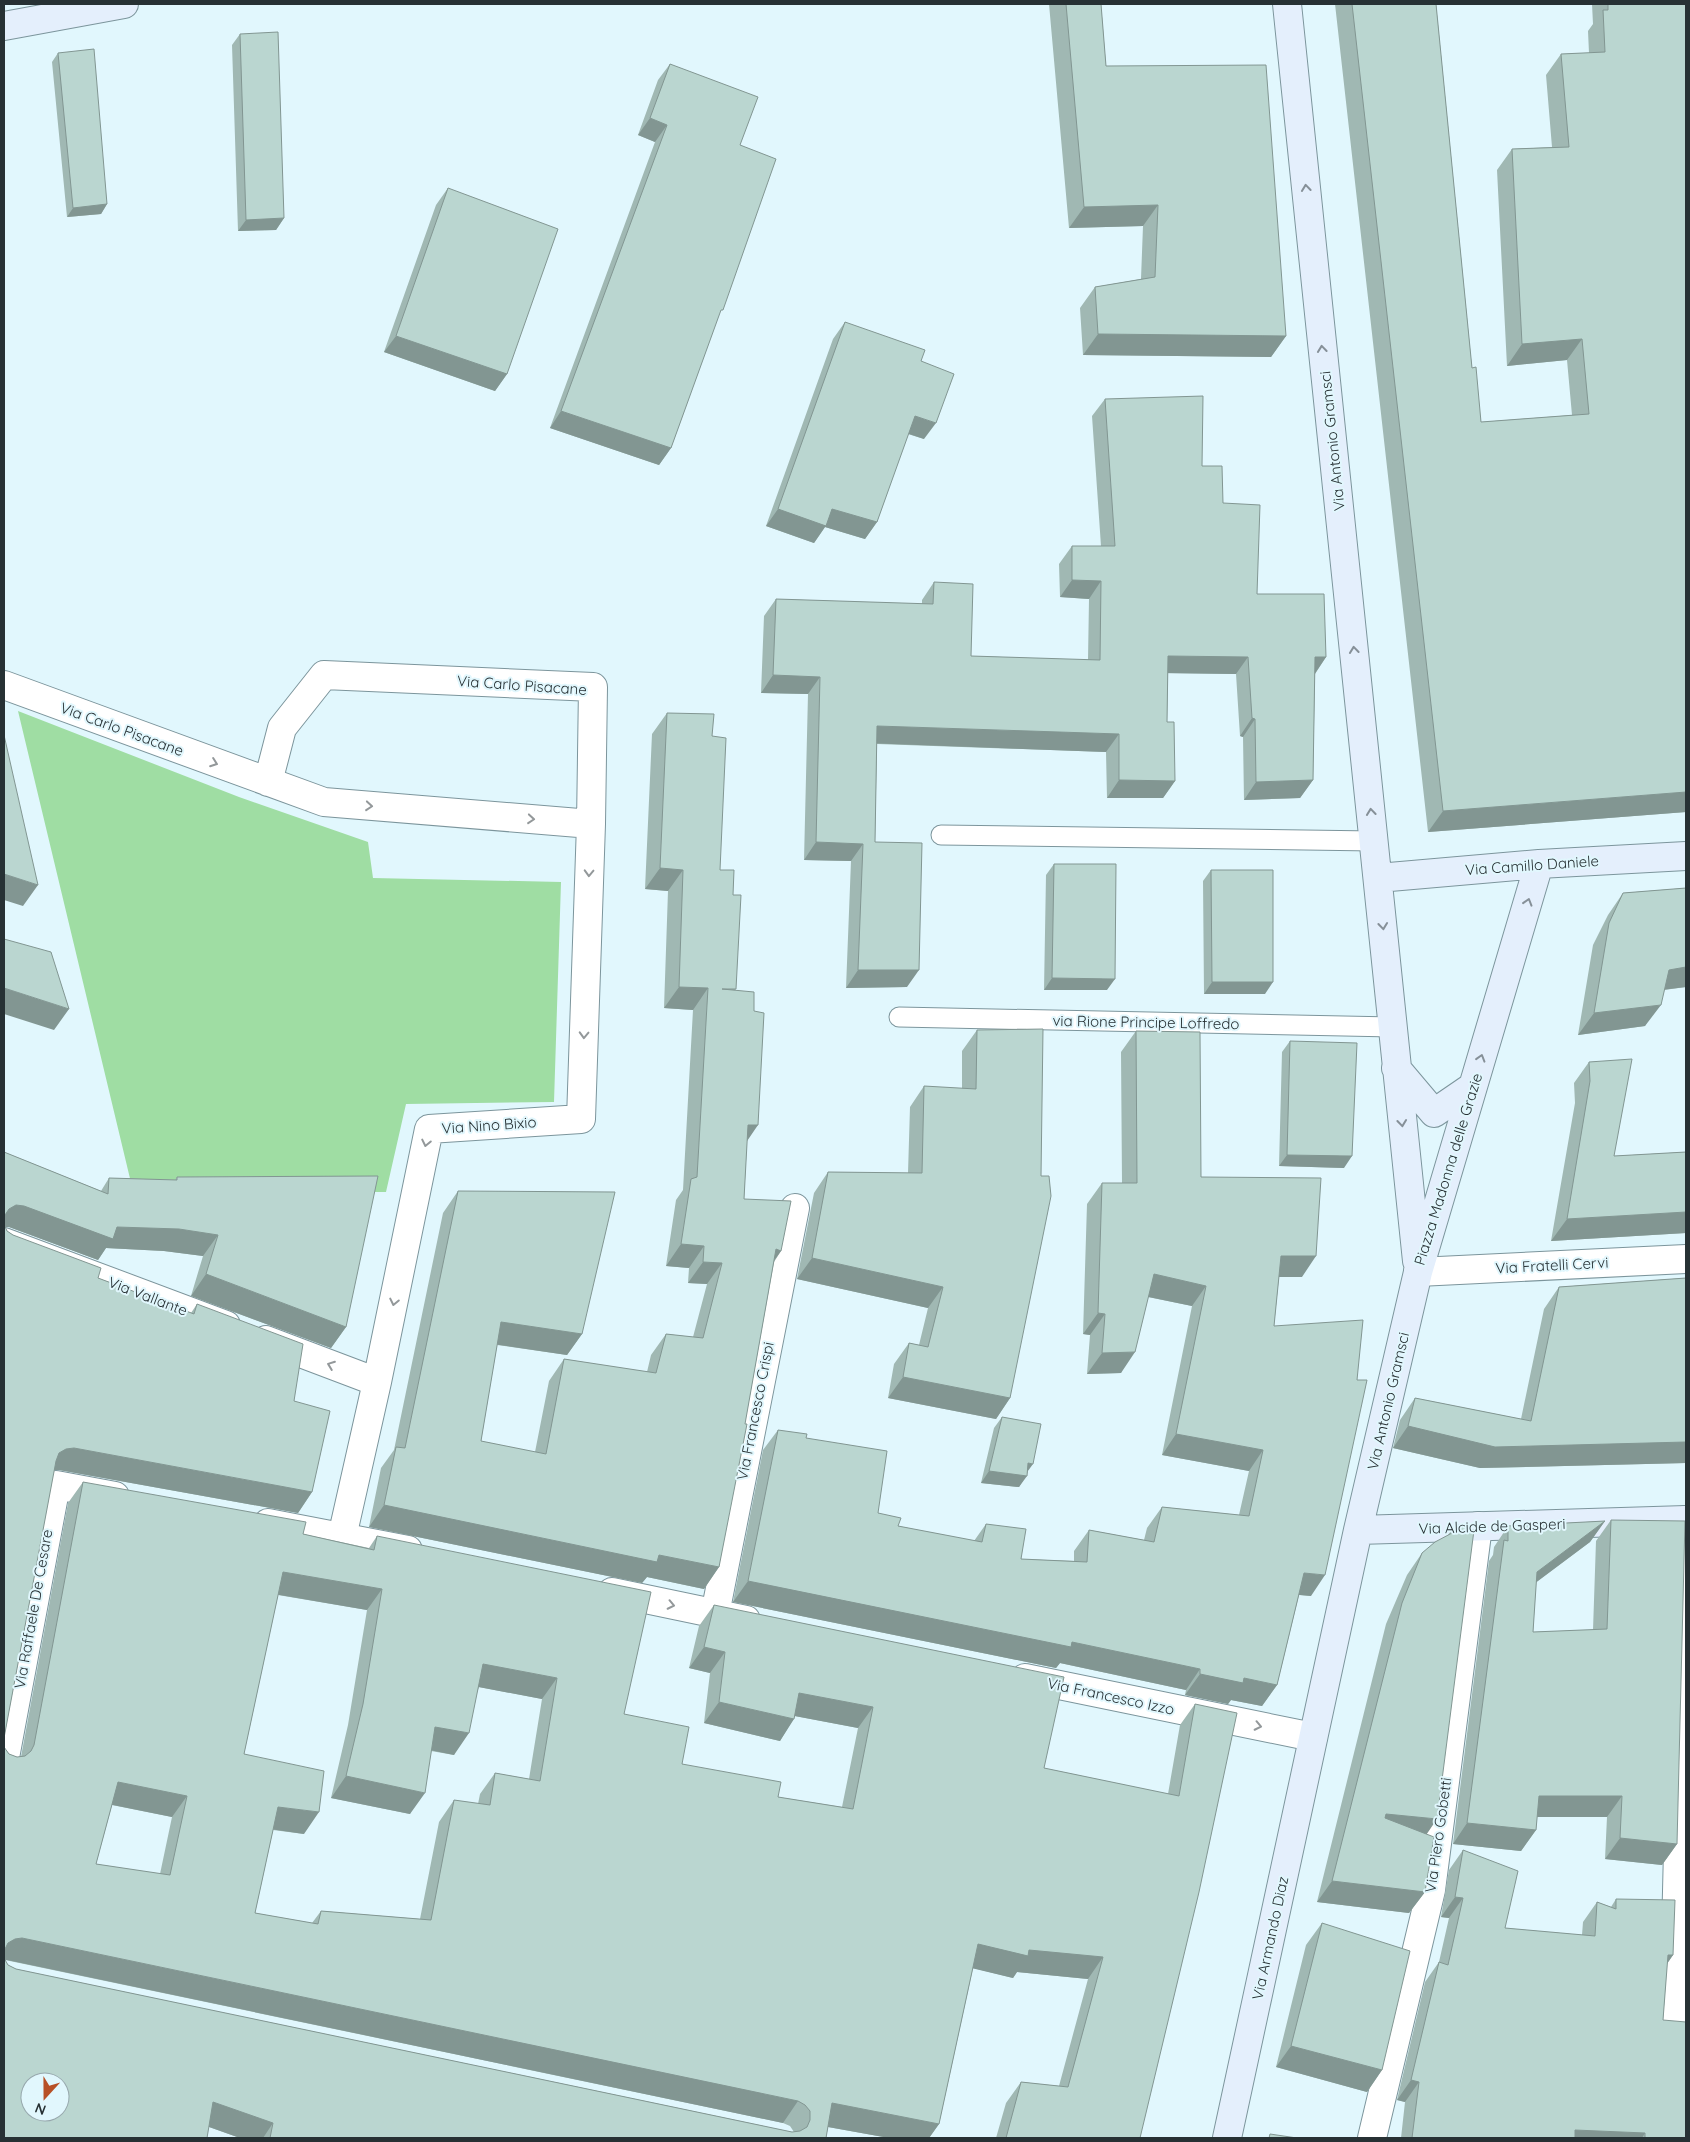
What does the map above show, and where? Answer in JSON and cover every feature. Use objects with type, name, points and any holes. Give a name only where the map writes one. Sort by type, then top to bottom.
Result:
[{"type":"street","points":[[4,26],[124,4]]},
{"type":"street","name":"Via Antonio Gramsci","points":[[1286,4],[1378,878]]},
{"type":"street","name":"Via Carlo Pisacane","points":[[4,685],[268,782],[324,802],[591,824],[593,687],[324,675],[282,728],[268,782]]},
{"type":"street","name":"Via Nino Bixio","points":[[342,1537],[377,1382],[429,1129],[581,1119],[591,824]]},
{"type":"street","name":"Via Camillo Daniele","points":[[1378,878],[1539,864],[1686,856]]},
{"type":"street","name":"Piazza Madonna delle Grazie","points":[[1418,1272],[1539,864]]},
{"type":"street","name":"Piazza Madonna delle Grazie","points":[[1378,878],[1418,1272]]},
{"type":"street","name":"Piazza Madonna delle Grazie","points":[[1396,1068],[1434,1113],[1472,1087]]},
{"type":"street","name":"Via Francesco Crispi","points":[[715,1614],[795,1208]]},
{"type":"street","name":"Via Vallante","points":[[4,1242],[377,1382]]},
{"type":"street","name":"Via Fratelli Cervi","points":[[1418,1272],[1686,1259]]},
{"type":"street","name":"Via Antonio Gramsci","points":[[1313,1737],[1358,1530],[1418,1272]]},
{"type":"street","name":"Via Raffaele De Cesare","points":[[5,1750],[56,1485],[142,1500]]},
{"type":"street","points":[[247,1520],[428,1555]]},
{"type":"street","points":[[1674,2014],[1686,1520]]},
{"type":"street","name":"Via Alcide de Gasperi","points":[[1358,1530],[1686,1520]]},
{"type":"street","name":"Via Piero Gobetti","points":[[1372,2138],[1431,1890],[1478,1526]]},
{"type":"street","points":[[591,1588],[773,1626]]},
{"type":"street","name":"Via Francesco Izzo","points":[[1004,1674],[1313,1737]]},
{"type":"street","name":"Via Armando Diaz","points":[[1227,2138],[1313,1737]]},
{"type":"lane","points":[[941,835],[1374,842]]},
{"type":"lane","name":"via Rione Principe Loffredo","points":[[899,1017],[1393,1027]]},
{"type":"green space","points":[[18,711],[239,797],[368,842],[373,878],[561,882],[554,1102],[406,1104],[386,1192],[133,1191]]},
{"type":"building","points":[[1066,4],[1101,4],[1106,66],[1266,65],[1286,336],[1098,334],[1095,287],[1155,277],[1158,205],[1084,207]]},
{"type":"building","points":[[1352,4],[1436,4],[1472,368],[1476,367],[1481,422],[1589,414],[1582,339],[1522,344],[1512,149],[1569,147],[1561,54],[1605,52],[1603,10],[1608,10],[1608,4],[1686,4],[1686,792],[1443,811]]},
{"type":"building","points":[[278,32],[284,218],[246,220],[240,34]]},
{"type":"building","points":[[94,49],[107,204],[73,208],[58,53]]},
{"type":"building","points":[[670,64],[758,97],[740,145],[776,159],[723,310],[721,310],[671,448],[561,411],[667,125],[650,118]]},
{"type":"building","points":[[448,188],[558,229],[507,374],[396,336]]},
{"type":"building","points":[[845,322],[925,350],[921,361],[954,374],[936,423],[915,416],[877,522],[832,509],[826,526],[778,509]]},
{"type":"building","points":[[1203,396],[1202,466],[1222,466],[1223,503],[1260,505],[1257,594],[1324,594],[1326,657],[1315,657],[1313,780],[1256,782],[1255,719],[1252,718],[1248,657],[1168,656],[1167,722],[1174,722],[1175,781],[1119,780],[1119,734],[877,726],[875,842],[922,843],[919,970],[858,970],[863,844],[816,842],[820,677],[773,675],[776,599],[933,604],[934,582],[973,584],[971,656],[1100,660],[1101,581],[1072,580],[1072,546],[1115,546],[1105,399]]},
{"type":"building","points":[[667,713],[714,714],[712,736],[726,738],[720,870],[734,870],[733,895],[741,895],[736,989],[722,989],[754,992],[754,1011],[764,1013],[758,1125],[748,1125],[744,1199],[791,1201],[781,1251],[776,1249],[745,1424],[747,1424],[719,1567],[659,1555],[657,1562],[384,1505],[396,1447],[405,1448],[458,1191],[615,1192],[582,1334],[501,1322],[481,1441],[546,1454],[564,1359],[656,1373],[666,1334],[703,1338],[722,1263],[703,1262],[704,1246],[681,1244],[691,1179],[697,1177],[708,988],[679,987],[683,870],[660,868]]},
{"type":"building","points":[[4,735],[38,885],[4,874]]},
{"type":"building","points":[[1054,864],[1116,864],[1115,979],[1052,978]]},
{"type":"building","points":[[1211,870],[1273,870],[1273,982],[1212,982]]},
{"type":"building","points":[[1686,888],[1686,967],[1669,970],[1661,1005],[1594,1013],[1609,923],[1623,893]]},
{"type":"building","points":[[4,939],[51,952],[69,1009],[4,988]]},
{"type":"building","points":[[1043,1029],[1041,1176],[1049,1176],[1051,1196],[1010,1398],[903,1377],[909,1343],[928,1347],[943,1287],[812,1258],[828,1172],[922,1173],[924,1086],[976,1089],[977,1030]]},
{"type":"building","points":[[1136,1031],[1200,1032],[1201,1177],[1321,1178],[1316,1256],[1281,1256],[1274,1326],[1363,1320],[1357,1380],[1367,1380],[1325,1575],[1304,1573],[1277,1685],[1244,1678],[1243,1683],[1200,1674],[1200,1669],[1072,1642],[1071,1647],[748,1581],[778,1430],[807,1434],[806,1438],[887,1451],[878,1513],[901,1518],[898,1526],[982,1542],[986,1524],[1026,1529],[1021,1559],[1087,1562],[1089,1530],[1154,1542],[1162,1507],[1249,1516],[1263,1450],[1176,1434],[1206,1286],[1154,1274],[1135,1352],[1102,1353],[1105,1314],[1098,1313],[1102,1183],[1137,1183]]},
{"type":"building","points":[[1290,1041],[1357,1043],[1352,1156],[1287,1155]]},
{"type":"building","points":[[1632,1059],[1614,1156],[1686,1152],[1686,1212],[1567,1219],[1590,1081],[1589,1062]]},
{"type":"building","points":[[4,1152],[108,1194],[109,1178],[177,1180],[177,1177],[378,1176],[346,1327],[206,1274],[218,1235],[179,1229],[117,1227],[113,1239],[24,1206],[16,1205],[9,1209],[5,1215],[4,1223]]},
{"type":"building","points":[[4,1224],[7,1231],[13,1235],[101,1268],[98,1278],[194,1314],[197,1304],[303,1344],[294,1401],[330,1411],[312,1492],[74,1448],[66,1449],[59,1453],[4,1738]]},
{"type":"building","points":[[1686,1278],[1686,1442],[1495,1447],[1408,1426],[1415,1398],[1531,1421],[1559,1287]]},
{"type":"building","points":[[1002,1417],[1041,1424],[1033,1464],[1028,1463],[1027,1476],[989,1471]]},
{"type":"building","points":[[83,1482],[306,1522],[303,1534],[374,1550],[377,1536],[651,1592],[624,1714],[689,1727],[682,1764],[781,1782],[778,1797],[853,1809],[873,1707],[799,1693],[794,1719],[719,1702],[725,1652],[704,1647],[714,1605],[1064,1677],[1044,1768],[1179,1796],[1195,1704],[1237,1713],[1199,1892],[1140,2138],[1006,2138],[1021,2082],[1068,2087],[1103,1957],[1029,1950],[1028,1956],[978,1944],[939,2124],[832,2103],[826,2138],[270,2138],[273,2123],[213,2102],[207,2138],[4,2138],[4,1958],[8,1965],[16,1969],[792,2132],[800,2131],[807,2127],[810,2120],[810,2111],[798,2101],[22,1938],[8,1943],[4,1951],[4,1747],[9,1754],[17,1757],[25,1756],[34,1745]],"holes":[[[283,1572],[382,1589],[363,1704],[346,1776],[425,1793],[435,1727],[469,1733],[483,1664],[557,1678],[540,1781],[495,1773],[490,1805],[454,1800],[431,1920],[321,1911],[318,1924],[255,1913],[278,1807],[319,1812],[324,1771],[244,1754]],[[118,1782],[187,1796],[170,1875],[96,1864]]]},
{"type":"building","points":[[1611,1520],[1685,1521],[1677,1844],[1620,1838],[1622,1796],[1539,1796],[1536,1830],[1467,1823],[1504,1540],[1508,1541],[1508,1526],[1605,1521],[1537,1572],[1533,1632],[1607,1629]]},
{"type":"building","points":[[1456,1524],[1474,1530],[1437,1819],[1386,1814],[1385,1818],[1434,1837],[1425,1892],[1332,1881],[1402,1603],[1422,1553],[1435,1542],[1452,1533]]},
{"type":"building","points":[[1463,1850],[1518,1871],[1505,1928],[1595,1936],[1597,1902],[1616,1909],[1616,1899],[1675,1900],[1673,1955],[1668,1955],[1663,2020],[1686,2022],[1686,2138],[1645,2138],[1645,2133],[1575,2130],[1575,2138],[1412,2138],[1419,2082],[1411,2080],[1439,1962],[1448,1965],[1463,1898],[1455,1897]]},
{"type":"building","points":[[1322,1923],[1410,1951],[1382,2070],[1291,2046]]},
{"type":"building","points":[[1270,2134],[1297,2138],[1269,2138]]}]
